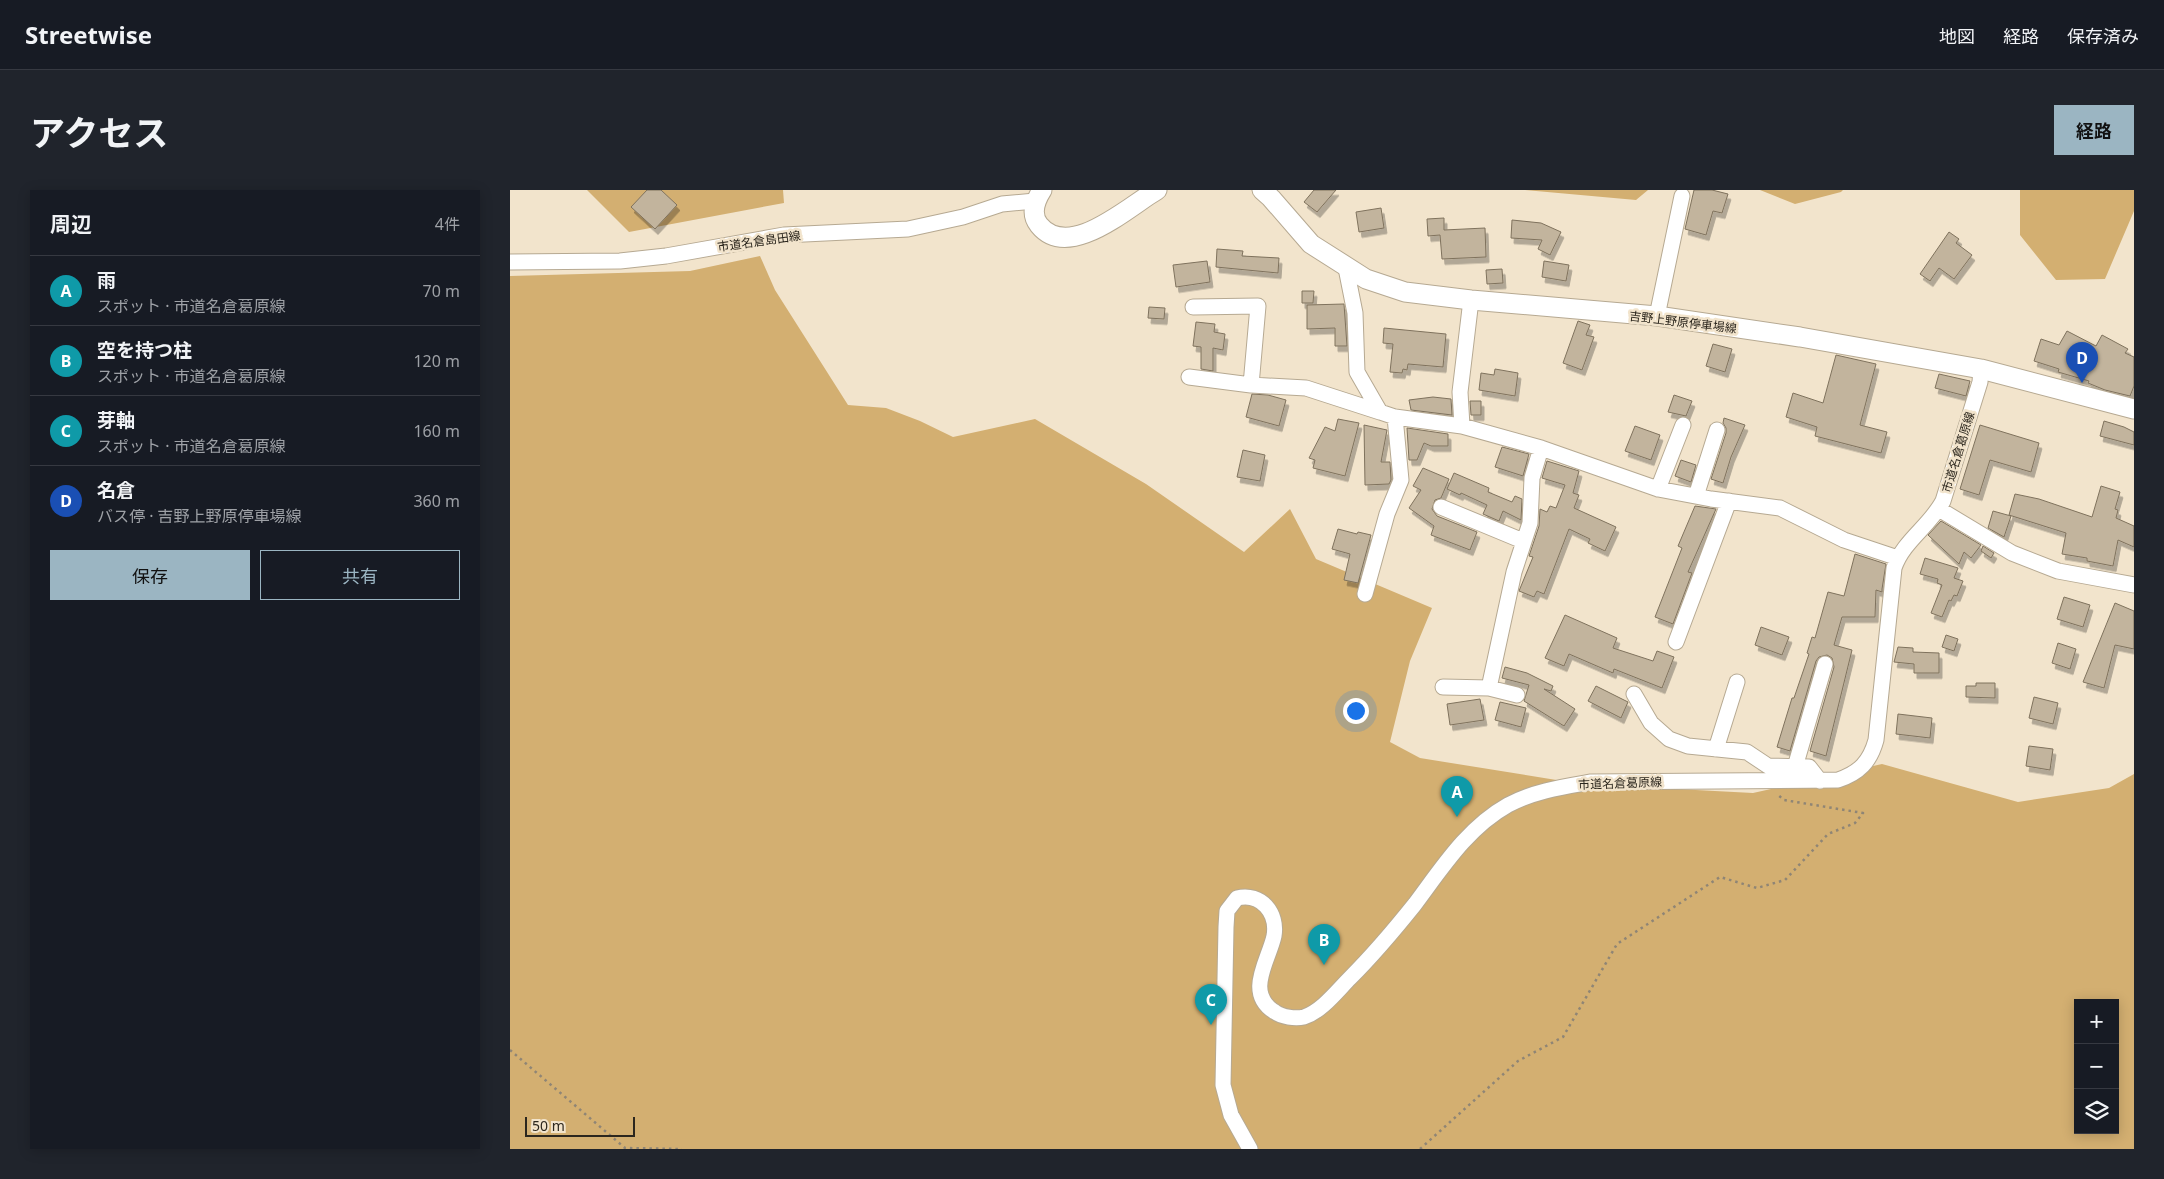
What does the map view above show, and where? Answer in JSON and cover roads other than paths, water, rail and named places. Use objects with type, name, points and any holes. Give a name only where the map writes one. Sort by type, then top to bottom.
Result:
[{"type":"main road","points":[[1038,195],[1034,213],[1038,224],[1046,232],[1061,237],[1078,237],[1099,228],[1157,190]]},
{"type":"main road","name":"吉野上野原停車場線","points":[[1262,190],[1311,244],[1346,268],[1383,286],[1405,292],[1471,300],[1656,316],[1800,337],[1981,369],[2134,409]]},
{"type":"street","name":"市道名倉島田線","points":[[510,262],[620,261],[666,256],[784,235],[908,229],[963,217],[1038,195]]},
{"type":"street","points":[[1656,316],[1682,196]]},
{"type":"street","points":[[1346,268],[1355,313],[1357,372],[1380,412]]},
{"type":"street","points":[[1462,426],[1460,392],[1471,300]]},
{"type":"street","points":[[1193,307],[1258,306],[1251,385]]},
{"type":"street","name":"市道名倉葛原線","points":[[1250,1149],[1231,1115],[1223,1085],[1226,927],[1228,911],[1237,898],[1252,897],[1261,900],[1272,915],[1274,936],[1260,977],[1261,995],[1273,1011],[1282,1016],[1302,1017],[1313,1013],[1361,967],[1414,904],[1456,849],[1481,824],[1509,805],[1541,791],[1591,782],[1820,781],[1838,780],[1852,776],[1863,768],[1873,751],[1892,581],[1898,558],[1906,545],[1939,509],[1949,484],[1980,382],[1981,369]]},
{"type":"street","points":[[1189,377],[1251,385],[1306,388],[1395,418],[1462,426],[1541,448],[1658,489],[1780,508],[1844,540],[1898,558]]},
{"type":"street","points":[[1365,594],[1387,514],[1401,480],[1395,418]]},
{"type":"street","points":[[1658,489],[1683,425]]},
{"type":"street","points":[[1696,496],[1717,430]]},
{"type":"street","points":[[1489,688],[1502,619],[1530,523],[1532,478],[1541,448]]},
{"type":"street","points":[[1676,642],[1729,501]]},
{"type":"street","points":[[1441,507],[1524,542]]},
{"type":"street","points":[[1939,509],[2012,553],[2058,571],[2134,585]]},
{"type":"street","points":[[1795,767],[1826,664]]},
{"type":"street","points":[[1716,749],[1737,682]]},
{"type":"street","points":[[1443,687],[1489,688],[1517,695]]},
{"type":"street","points":[[1634,694],[1650,722],[1669,740],[1688,746],[1747,752],[1768,766],[1809,767],[1820,781]]},
{"type":"place","name":"名倉","points":[[2082,383]]},
{"type":"place","name":"雨","points":[[1457,817]]},
{"type":"place","name":"空を持つ柱","points":[[1324,965]]},
{"type":"place","name":"芽軸","points":[[1211,1025]]}]
